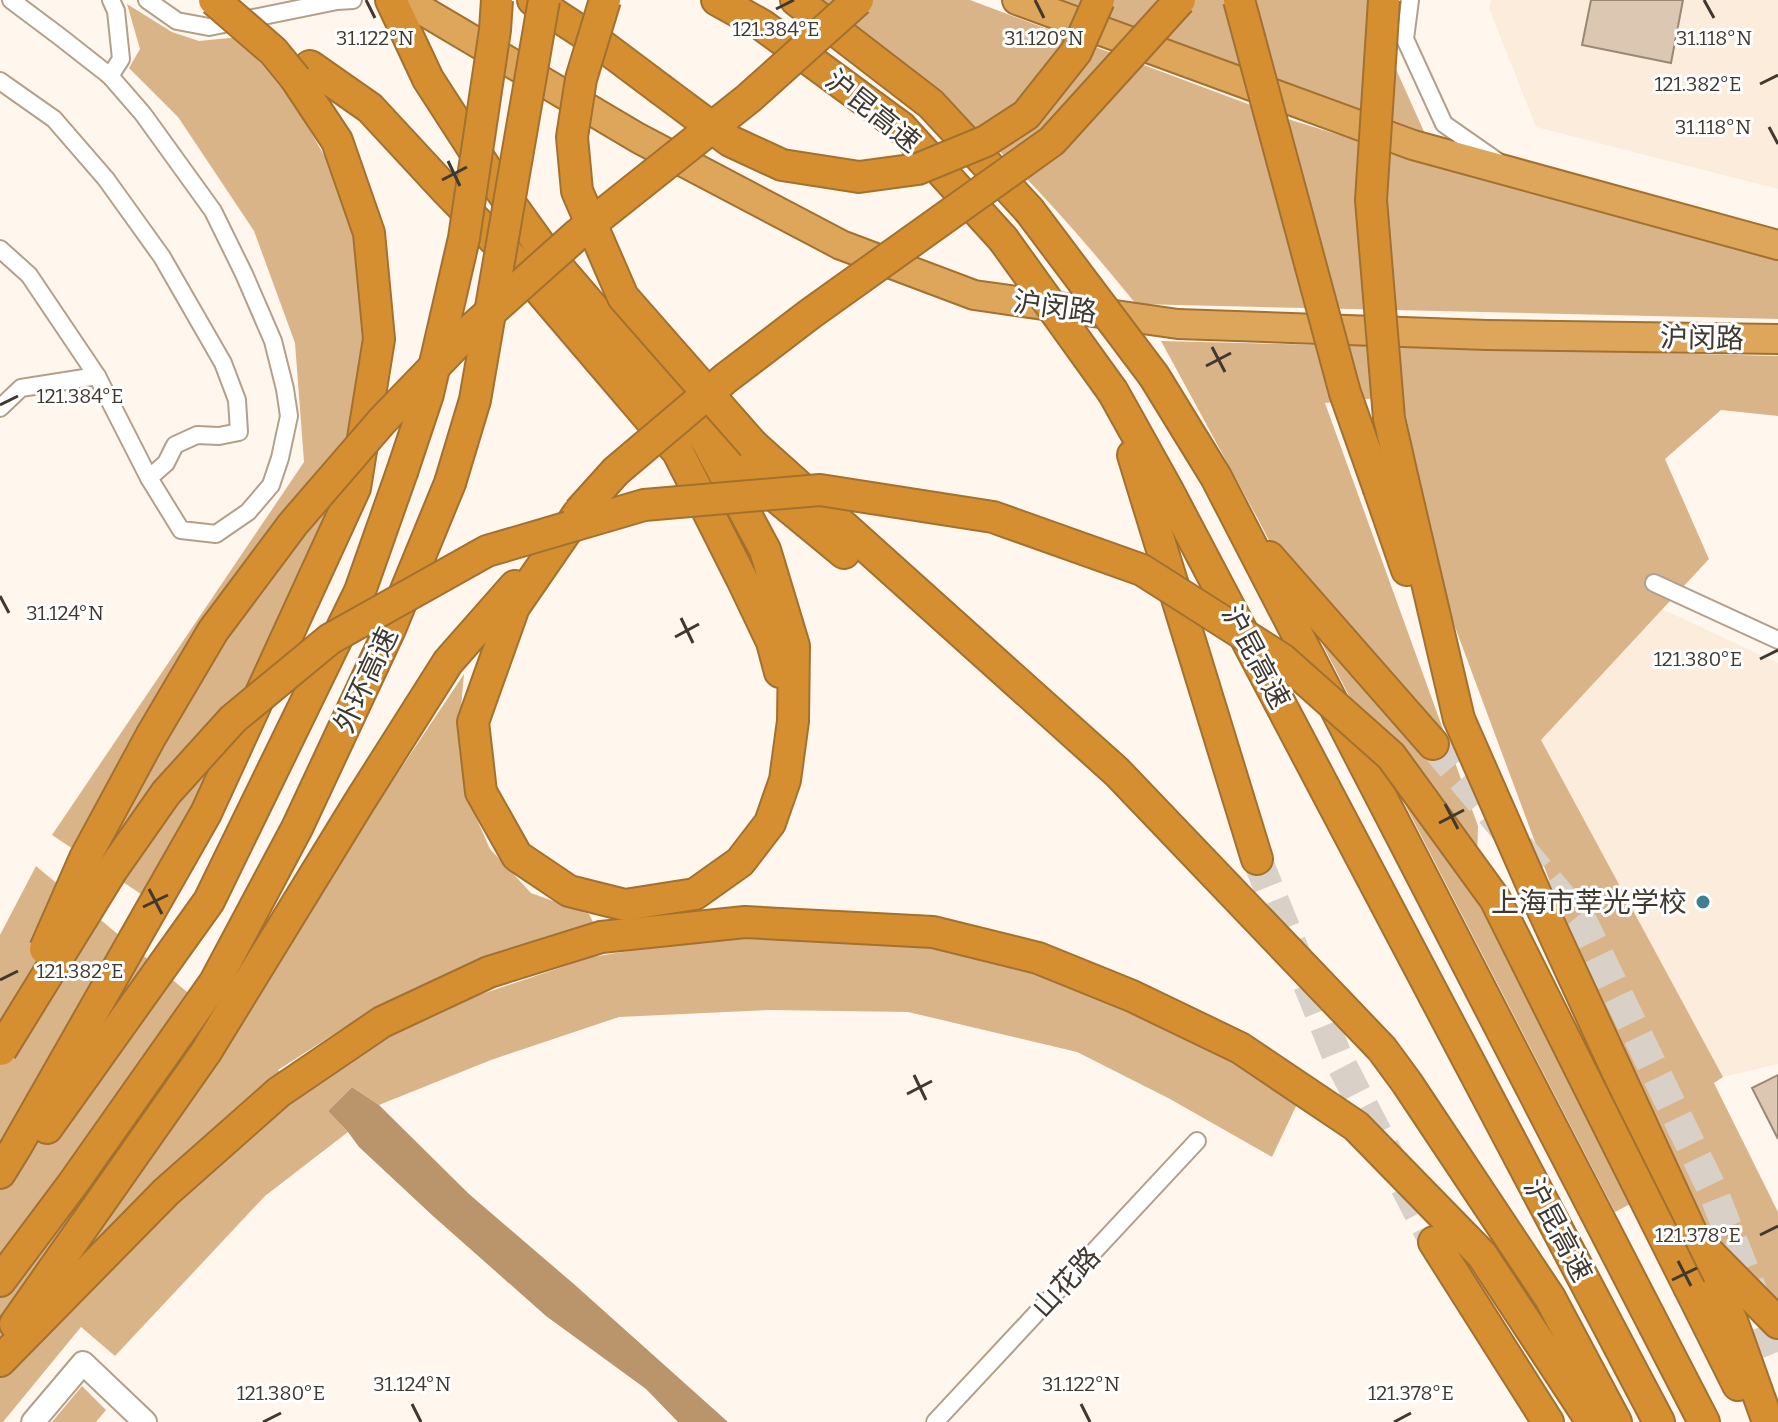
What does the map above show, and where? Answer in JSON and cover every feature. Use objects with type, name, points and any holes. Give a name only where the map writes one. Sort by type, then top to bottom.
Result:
[{"type":"highway","points":[[0,1173],[206,813],[355,488],[379,339],[369,233],[337,141],[296,79],[273,51],[214,0]]},
{"type":"highway","points":[[224,0],[370,108],[514,260],[678,452],[772,642],[793,721]]},
{"type":"highway","points":[[391,0],[428,79],[492,178],[545,252],[705,438],[907,605],[1117,772]]},
{"type":"highway","name":"沪闵路","points":[[405,0],[638,138],[841,245],[974,295],[1178,324],[1487,335],[1778,339]]},
{"type":"highway","name":"外环高速","points":[[0,1194],[209,901],[360,591],[428,394],[445,324],[464,238],[497,0]]},
{"type":"highway","points":[[533,0],[603,46],[730,141],[782,165],[859,177],[918,169],[986,141],[1026,115],[1076,52],[1099,0]]},
{"type":"highway","name":"外环高速","points":[[0,1281],[72,1185],[215,982],[297,828],[390,629],[450,483],[475,400],[544,0]]},
{"type":"highway","points":[[605,0],[581,79],[572,137],[577,191],[623,297],[753,445],[1117,772],[1382,1049],[1550,1298],[1616,1422]]},
{"type":"highway","name":"沪昆高速","points":[[717,0],[762,25],[901,127],[1003,239],[1113,392],[1659,1422]]},
{"type":"highway","name":"沪昆高速","points":[[796,0],[931,104],[1029,210],[1154,376],[1216,477],[1704,1422]]},
{"type":"highway","points":[[0,1051],[85,858],[151,736],[213,631],[293,524],[382,421],[466,334],[578,234],[749,98],[858,0]]},
{"type":"highway","points":[[1017,0],[1413,145],[1778,245]]},
{"type":"highway","points":[[0,1345],[206,1052],[448,662],[579,512],[616,471],[726,378],[1052,141],[1180,0]]},
{"type":"highway","points":[[1239,0],[1345,393],[1391,485],[1459,719],[1542,908],[1732,1321],[1768,1422]]},
{"type":"highway","points":[[1384,0],[1371,200],[1389,418],[1391,485]]},
{"type":"highway","points":[[1113,392],[1257,859]]},
{"type":"highway","points":[[579,512],[514,607],[473,722],[481,792],[517,856],[569,891],[625,905],[695,894],[740,862],[770,823],[785,780],[793,721],[794,646],[765,550],[705,438]]},
{"type":"highway","points":[[0,1051],[112,870],[166,793],[233,719],[330,639],[487,551],[644,505],[820,490],[993,517],[1142,570],[1282,659],[1391,756],[1495,899],[1757,1422]]},
{"type":"highway","points":[[1239,522],[1433,744]]},
{"type":"highway","points":[[0,1361],[166,1192],[279,1092],[382,1022],[489,972],[601,937],[745,922],[933,932],[1038,958],[1132,996],[1240,1048],[1356,1126],[1482,1255],[1592,1422]]},
{"type":"highway","points":[[1693,1236],[1778,1323]]},
{"type":"highway","points":[[1434,1242],[1548,1422]]},
{"type":"street","points":[[0,249],[29,275],[97,376],[149,478],[181,530],[216,534],[248,512],[271,485],[289,416],[273,341],[244,274],[213,211],[143,114],[110,76],[11,0]]},
{"type":"street","points":[[110,76],[121,59],[116,11],[111,0]]},
{"type":"street","points":[[147,0],[177,21],[209,27],[353,0]]},
{"type":"street","points":[[1410,0],[1405,39],[1444,124],[1515,173]]},
{"type":"street","points":[[0,81],[54,119],[106,179],[162,257],[223,363],[237,400],[239,432],[219,436],[197,435],[175,445],[166,463],[149,478]]},
{"type":"street","points":[[0,408],[21,388],[97,376]]},
{"type":"street","points":[[1654,583],[1778,640]]},
{"type":"street","name":"山花路","points":[[935,1422],[1197,1141]]},
{"type":"street","points":[[33,1422],[83,1363],[145,1422]]},
{"type":"shaded area","points":[[818,0],[970,0],[1288,119],[1426,162],[1778,259],[1778,319],[1136,304],[1059,213],[997,149],[922,82]]},
{"type":"shaded area","points":[[1058,0],[1388,0],[1391,58],[1426,136]]},
{"type":"shaded area","points":[[1491,0],[1778,0],[1778,189],[1536,127],[1489,8]]},
{"type":"shaded area","points":[[127,4],[172,32],[199,41],[239,37],[294,103],[343,188],[365,296],[365,381],[333,518],[208,786],[144,896],[52,835],[304,462],[295,343],[254,231],[178,117],[129,68],[140,49]]},
{"type":"shaded area","points":[[1161,341],[1778,356],[1778,416],[1721,410],[1665,459],[1709,559],[1541,740],[1723,1077],[1714,1083],[1778,1212],[1778,1307],[1715,1246],[1564,920],[1442,592],[1402,396],[1325,403],[1478,826],[1476,896],[1634,1202],[1615,1212],[1260,523]]},
{"type":"shaded area","name":"上海市莘光学校","points":[[1662,609],[1778,663],[1778,1064],[1723,1077],[1540,740]]},
{"type":"shaded area","points":[[464,674],[459,730],[465,792],[490,849],[531,893],[589,914],[597,930],[480,962],[359,1018],[278,1070],[302,1091],[343,1060],[449,1005],[592,957],[727,935],[946,946],[1066,976],[1176,1026],[1298,1102],[1272,1157],[1170,1099],[1077,1052],[908,1012],[770,1010],[619,1017],[491,1060],[379,1105],[352,1087],[328,1111],[348,1132],[265,1196],[115,1356],[81,1327],[0,1422],[0,935],[36,866],[234,1031],[377,804]]},
{"type":"shaded area","points":[[352,1087],[379,1105],[469,1194],[728,1422],[678,1422],[646,1389],[546,1316],[433,1216],[359,1147],[328,1111]]},
{"type":"shaded area","points":[[82,1386],[106,1410],[96,1422],[52,1422]]},
{"type":"building","points":[[1591,0],[1683,0],[1671,63],[1582,45]]},
{"type":"building","points":[[1778,1075],[1778,1139],[1752,1088]]},
{"type":"tunnel","points":[[1433,744],[1583,923],[1712,1189],[1778,1356]]},
{"type":"tunnel","points":[[1257,859],[1338,1058],[1434,1242]]},
{"type":"place","name":"上海市莘光学校","points":[[1703,902]]}]
